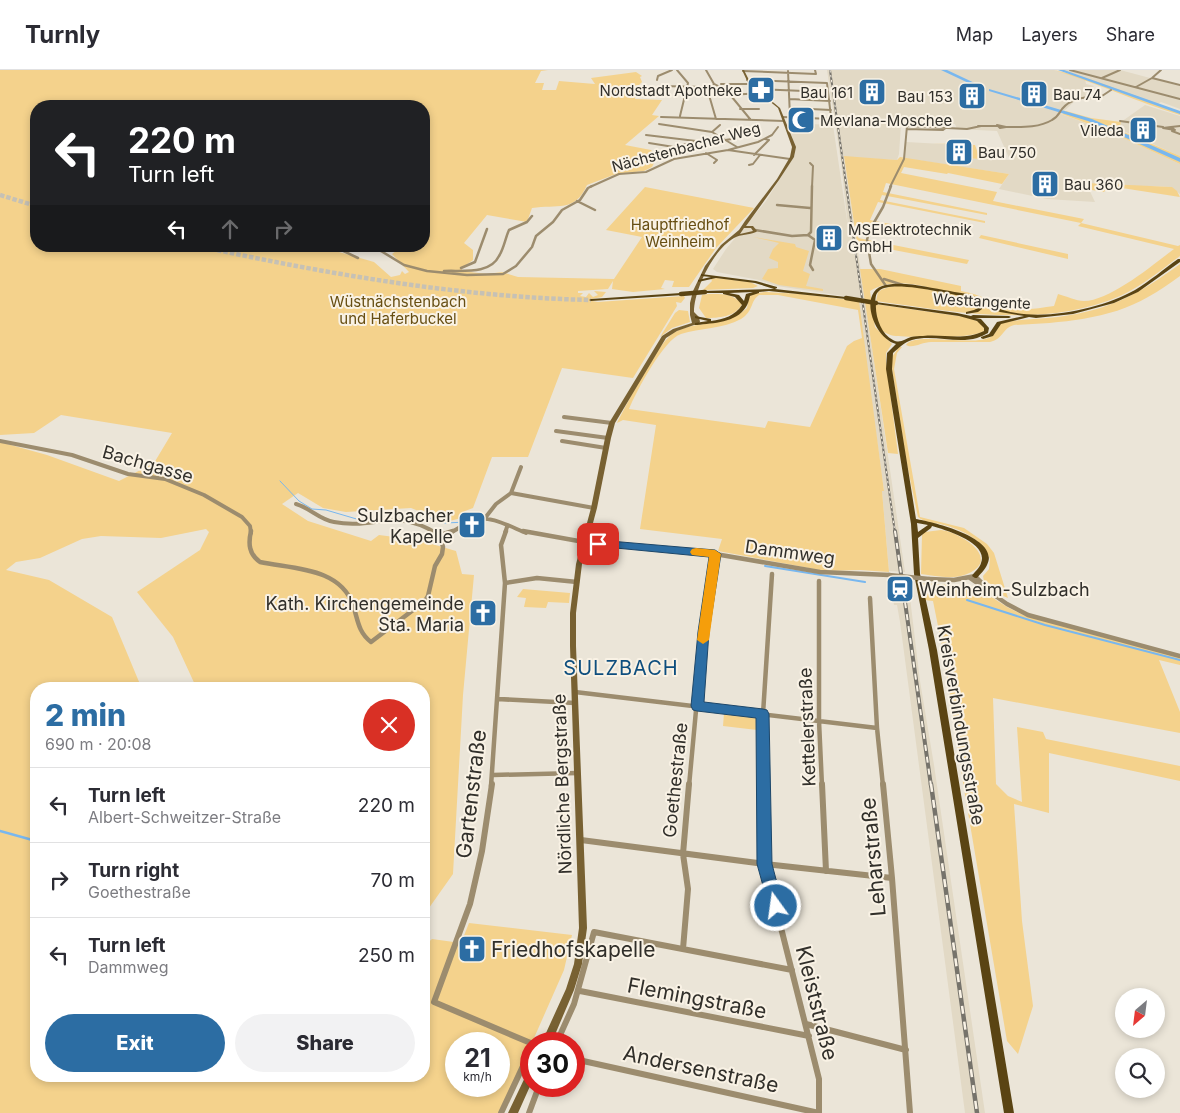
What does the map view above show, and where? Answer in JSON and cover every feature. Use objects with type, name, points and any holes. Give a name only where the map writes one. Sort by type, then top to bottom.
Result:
[{"type":"main road","points":[[696,324],[691,302],[706,269],[726,242],[744,229],[748,219],[770,192],[790,159],[794,147],[779,108],[750,84],[743,71]]},
{"type":"main road","points":[[744,229],[755,231]]},
{"type":"main road","name":"Westtangente","points":[[714,292],[757,289],[785,290],[958,314],[1027,317],[1082,310],[1115,301],[1135,291],[1180,260]]},
{"type":"main road","points":[[706,269],[719,277]]},
{"type":"main road","points":[[703,275],[750,281],[785,290]]},
{"type":"main road","points":[[700,281],[719,277]]},
{"type":"main road","points":[[750,281],[760,286],[757,289]]},
{"type":"main road","points":[[1027,317],[999,323],[991,335],[984,338],[919,339],[898,344],[878,327],[873,297],[876,291],[887,286],[903,285],[965,295],[979,299],[1007,313],[1036,316]]},
{"type":"main road","points":[[887,286],[915,287]]},
{"type":"main road","points":[[696,324],[714,321],[739,313],[745,305],[748,295],[769,290]]},
{"type":"main road","points":[[591,300],[714,292],[737,296],[745,305]]},
{"type":"main road","points":[[958,314],[974,312],[980,308],[978,302],[965,295]]},
{"type":"main road","points":[[692,312],[697,317],[714,321]]},
{"type":"main road","points":[[891,337],[911,339],[973,337],[986,332],[987,328],[982,322],[958,314]]},
{"type":"main road","points":[[696,324],[697,317]]},
{"type":"main road","name":"Nördliche Bergstraße","points":[[551,1032],[568,995],[578,964],[583,928],[573,646],[577,582],[584,542],[594,508],[612,423],[664,337],[675,330],[696,324]]},
{"type":"main road","points":[[883,333],[898,342],[898,344]]},
{"type":"main road","points":[[898,344],[911,339]]},
{"type":"main road","name":"Kreisverbindungsstraße","points":[[898,344],[890,352],[889,369],[914,522],[917,574],[933,650],[1009,1113]]},
{"type":"main road","points":[[914,522],[929,527],[945,528]]},
{"type":"main road","points":[[914,522],[961,533],[981,548],[985,563],[981,571],[973,577]]},
{"type":"main road","points":[[915,537],[929,527]]},
{"type":"main road","points":[[512,1113],[520,1097]]},
{"type":"street","points":[[657,80],[658,76],[671,70]]},
{"type":"street","points":[[677,70],[686,79],[688,86],[680,116]]},
{"type":"street","points":[[706,70],[714,84],[723,88],[750,119]]},
{"type":"street","points":[[743,71],[816,74],[816,70]]},
{"type":"street","points":[[1070,70],[1180,99]]},
{"type":"street","points":[[1101,79],[1120,70]]},
{"type":"street","points":[[1136,87],[1152,78],[1161,70]]},
{"type":"street","points":[[788,72],[790,117]]},
{"type":"street","points":[[1152,78],[1180,85]]},
{"type":"street","points":[[661,117],[675,119],[680,116],[716,119],[831,118],[827,83],[747,80]]},
{"type":"street","points":[[714,84],[709,95],[716,119]]},
{"type":"street","points":[[721,84],[750,84]]},
{"type":"street","points":[[660,86],[706,87]]},
{"type":"street","points":[[756,89],[828,92]]},
{"type":"street","points":[[887,286],[878,274],[868,254],[868,236],[881,212],[894,177],[903,162],[907,126],[967,129],[981,126],[1001,125],[1006,127],[1045,123],[1056,118],[1060,112],[1077,98],[1096,99],[1111,90]]},
{"type":"street","points":[[730,95],[761,94]]},
{"type":"street","points":[[790,99],[830,101]]},
{"type":"street","points":[[790,108],[831,110]]},
{"type":"street","points":[[740,109],[759,109]]},
{"type":"street","points":[[1120,121],[1173,129],[1179,126]]},
{"type":"street","points":[[659,124],[712,132],[737,147]]},
{"type":"street","points":[[712,132],[720,125]]},
{"type":"street","name":"Nächstenbacher Weg","points":[[428,272],[480,275],[503,274],[521,261],[532,247],[536,236],[553,222],[562,210],[583,198],[590,186],[617,175],[646,172],[674,159],[728,150],[765,139],[772,135],[778,127]]},
{"type":"street","points":[[907,129],[944,130],[945,127]]},
{"type":"street","points":[[1173,129],[1179,134]]},
{"type":"street","points":[[725,140],[732,138],[739,131]]},
{"type":"street","points":[[646,135],[696,141]]},
{"type":"street","points":[[667,152],[674,147],[719,136]]},
{"type":"street","points":[[754,155],[768,143],[769,140],[765,139]]},
{"type":"street","points":[[649,143],[674,147]]},
{"type":"street","points":[[728,150],[790,159]]},
{"type":"street","points":[[732,156],[735,152]]},
{"type":"street","points":[[706,153],[717,160],[714,163]]},
{"type":"street","points":[[749,165],[753,164],[760,155]]},
{"type":"street","points":[[808,235],[811,232],[810,208],[813,166],[810,163]]},
{"type":"street","points":[[577,201],[595,210]]},
{"type":"street","points":[[777,205],[810,208]]},
{"type":"street","points":[[384,252],[404,265],[428,272],[481,268],[492,265],[499,257],[509,230],[527,222],[532,216]]},
{"type":"street","points":[[455,270],[475,262],[487,229]]},
{"type":"street","points":[[755,231],[808,235],[815,240],[810,265],[813,270]]},
{"type":"street","points":[[346,252],[358,258]]},
{"type":"street","points":[[878,274],[889,283],[887,286]]},
{"type":"street","points":[[884,279],[903,285]]},
{"type":"street","points":[[564,417],[612,423]]},
{"type":"street","points":[[556,431],[608,438]]},
{"type":"street","name":"Bachgasse","points":[[0,441],[78,457],[128,474],[165,479],[204,495],[242,516],[252,532],[248,545],[253,557],[260,562],[317,572],[336,581],[347,591],[356,622],[370,642],[425,602],[434,566],[442,554],[440,535]]},
{"type":"street","points":[[562,441],[606,448]]},
{"type":"street","points":[[485,518],[496,504],[511,493],[521,467]]},
{"type":"street","points":[[511,493],[594,508]]},
{"type":"street","points":[[296,504],[307,508],[320,518],[336,523],[375,522],[391,518],[406,519],[424,525],[440,535],[458,530],[473,520],[485,518],[530,534],[584,542]]},
{"type":"street","name":"Gartenstraße","points":[[507,527],[501,545],[505,583],[493,775],[482,851],[470,904],[434,1002],[520,1038]]},
{"type":"street","name":"Dammweg","points":[[584,542],[715,554],[820,572],[954,580],[973,577]]},
{"type":"street","name":"Goethestraße","points":[[683,949],[688,888],[683,854],[704,632],[715,554]]},
{"type":"street","name":"Kleiststraße","points":[[772,574],[763,714],[765,864],[819,1079],[820,1113]]},
{"type":"street","points":[[973,577],[1013,608],[1036,617],[1180,656]]},
{"type":"street","points":[[505,583],[537,578],[577,582]]},
{"type":"street","name":"Kettelerstraße","points":[[819,581],[819,721],[826,872]]},
{"type":"street","name":"Leharstraße","points":[[870,598],[877,728],[892,878],[910,1113]]},
{"type":"street","points":[[575,692],[877,728]]},
{"type":"street","points":[[498,699],[575,703]]},
{"type":"street","points":[[493,775],[578,773]]},
{"type":"street","points":[[581,840],[826,872],[892,878]]},
{"type":"street","points":[[563,1032],[580,991],[594,932],[792,970]]},
{"type":"street","name":"Flemingstraße","points":[[580,991],[809,1036]]},
{"type":"street","points":[[806,1024],[906,1050]]},
{"type":"street","name":"Andersenstraße","points":[[585,1061],[820,1113]]},
{"type":"street","points":[[501,1113],[520,1072]]},
{"type":"street","points":[[529,1113],[535,1097]]},
{"type":"shaded area","points":[[827,70],[1054,70],[1085,79],[1086,84],[1094,86],[1085,94],[1104,97],[1098,100],[1077,99],[1061,114],[1108,131],[1180,164],[1180,194],[1171,187],[1086,183],[1095,202],[1047,199],[999,189],[1009,174],[903,158],[906,142],[961,145],[966,158],[1010,160],[997,131],[957,129],[955,124],[844,119],[845,121],[901,124],[897,160],[844,157],[905,572],[889,571],[882,491],[884,490],[857,298],[777,286],[759,280],[717,272],[713,269],[726,249],[766,201],[795,155],[795,145],[787,123],[833,125],[848,227],[841,162]]},
{"type":"shaded area","points":[[1060,70],[1120,70],[1180,86],[1180,109],[1161,102],[1158,104]]},
{"type":"shaded area","points":[[1145,105],[1180,116],[1180,156],[1119,129],[1121,122]]},
{"type":"shaded area","points":[[890,579],[908,581],[920,681],[985,1113],[965,1113],[900,622],[897,605],[894,605]]},
{"type":"green space","points":[[0,70],[548,70],[541,71],[535,83],[544,83],[542,90],[556,90],[559,81],[595,84],[591,78],[636,72],[642,76],[640,77],[642,82],[638,86],[635,99],[662,100],[652,115],[659,116],[625,145],[651,150],[657,157],[652,167],[644,171],[616,174],[587,185],[577,200],[571,204],[532,208],[527,222],[487,215],[464,243],[473,250],[473,260],[462,268],[461,271],[487,274],[502,272],[518,277],[614,279],[642,237],[606,230],[645,187],[754,208],[716,248],[689,287],[672,287],[674,281],[665,280],[661,288],[665,289],[633,292],[612,289],[613,281],[608,289],[578,291],[578,293],[583,293],[580,296],[586,297],[589,293],[593,297],[598,295],[594,291],[606,292],[602,297],[591,299],[598,302],[684,296],[685,298],[681,303],[676,302],[677,306],[633,378],[562,368],[528,457],[492,457],[473,508],[465,511],[461,518],[446,522],[411,508],[346,512],[323,508],[298,493],[282,504],[308,521],[371,541],[379,535],[418,540],[456,551],[462,574],[474,575],[463,695],[453,874],[430,907],[430,682],[194,682],[173,637],[137,592],[200,550],[209,532],[206,529],[161,538],[101,536],[82,539],[40,558],[16,562],[6,570],[49,580],[112,617],[139,682],[30,682],[30,1082],[430,1082],[430,941],[432,939],[461,943],[469,923],[572,935],[564,970],[537,1032],[520,1032],[520,1070],[510,1093],[510,1032],[445,1032],[445,1097],[508,1097],[501,1113],[0,1113],[0,442],[47,455],[119,481],[154,463],[172,433],[61,415],[34,433],[0,435]]},
{"type":"green space","points":[[1054,70],[1087,78],[1180,112],[1180,115],[1086,81]]},
{"type":"green space","points":[[1066,111],[1091,118],[1121,122],[1119,130],[1180,156],[1180,164],[1108,131],[1062,114]]},
{"type":"green space","points":[[933,143],[975,145],[980,159],[966,158],[961,145]]},
{"type":"green space","points":[[844,156],[897,160],[900,157],[1009,174],[1002,184],[948,173],[904,167],[901,173],[997,192],[993,201],[1084,219],[1081,223],[886,183],[883,192],[987,213],[987,215],[882,195],[880,200],[985,221],[985,223],[878,202],[870,220],[921,230],[919,234],[868,223],[858,238],[969,260],[967,264],[857,243]]},
{"type":"green space","points":[[1087,183],[1172,187],[1180,197],[1109,186],[1104,192],[1092,190]]},
{"type":"green space","points":[[1081,223],[1180,245],[1180,256],[1144,283],[1120,296],[1091,306],[1061,312],[999,315],[937,310],[876,301],[878,292],[885,288],[904,286],[951,294],[931,288],[900,283],[879,286],[870,291],[875,327],[892,344],[886,353],[886,361],[898,454],[888,453],[860,269],[880,269],[961,286],[961,291],[975,294],[1010,308],[1032,309],[1054,306],[1058,294],[1084,301],[1106,295],[1131,281],[1174,249],[1078,226]]},
{"type":"green space","points":[[981,235],[1068,254],[1068,259],[979,238]]},
{"type":"green space","points":[[753,237],[795,244],[796,247],[809,251],[803,271],[810,274],[806,286],[823,289],[823,291],[779,285],[762,279],[768,269],[778,268],[778,262],[769,258],[773,249],[779,243]]},
{"type":"green space","points":[[1180,264],[1180,276],[1148,297],[1117,311],[1083,319],[1014,325],[1007,328],[995,341],[990,342],[928,342],[912,346],[906,345],[911,341],[921,339],[984,339],[992,336],[1001,323],[1058,317],[1093,310],[1137,292]]},
{"type":"green space","points":[[711,279],[750,282],[758,286],[753,288],[703,290],[712,281]]},
{"type":"green space","points":[[755,293],[801,294],[859,301],[884,491],[882,491],[889,572],[860,570],[825,571],[718,551],[722,539],[640,529],[656,425],[623,420],[617,423],[635,388],[668,338],[684,328],[721,321],[739,314],[747,308],[749,297]],"holes":[[[759,295],[778,295],[858,310],[862,338],[847,346],[810,427],[768,421],[765,428],[629,409],[651,367],[674,338],[688,332],[719,327],[734,322],[745,316]]]},
{"type":"green space","points":[[702,295],[731,296],[742,304],[736,312],[731,314],[706,318],[699,308]]},
{"type":"green space","points":[[875,304],[965,317],[980,322],[985,330],[979,333],[956,337],[894,336],[878,328]]},
{"type":"green space","points":[[679,310],[688,311],[690,322],[672,328],[660,337],[675,313]]},
{"type":"green space","points":[[899,347],[902,347],[897,353],[894,369],[920,517],[964,528],[987,544],[994,553],[1008,598],[991,584],[984,581],[983,576],[989,569],[990,559],[982,545],[962,532],[925,521],[918,517],[906,459],[892,369],[892,357]]},
{"type":"green space","points":[[941,530],[958,536],[975,547],[980,554],[981,561],[977,568],[967,574],[956,577],[921,574],[922,535],[925,532]]},
{"type":"green space","points":[[922,583],[976,587],[1023,615],[1180,657],[1180,665],[1159,660],[1180,712],[1180,733],[993,698],[996,784],[1008,796],[1022,802],[1017,727],[1043,732],[1046,739],[1180,766],[1180,781],[1049,753],[1049,813],[1014,804],[1022,921],[1033,1006],[1018,1054],[1007,1041],[964,789],[944,656],[933,601],[924,600]]},
{"type":"green space","points":[[523,589],[570,593],[569,603],[548,602],[546,608],[524,607],[526,598],[517,597]]},
{"type":"green space","points":[[724,713],[756,717],[757,730],[723,726]]},
{"type":"waterway","points":[[943,70],[979,86]]},
{"type":"waterway","points":[[1060,70],[1180,113]]},
{"type":"waterway","points":[[991,90],[1090,120],[1180,160]]},
{"type":"waterway","points":[[280,481],[299,501],[312,509],[326,510],[360,520]]},
{"type":"waterway","points":[[414,513],[445,523],[467,522]]},
{"type":"waterway","points":[[765,566],[865,582]]},
{"type":"waterway","points":[[967,600],[1045,625],[1180,660]]},
{"type":"waterway","points":[[0,831],[30,839]]},
{"type":"tunnel","points":[[0,195],[30,204]]},
{"type":"tunnel","points":[[227,252],[344,275],[442,289],[541,298],[591,300]]},
{"type":"railway","points":[[830,70],[895,533]]},
{"type":"railway","points":[[895,531],[931,786]]},
{"type":"railway","points":[[931,784],[977,1113]]},
{"type":"slow traffic","points":[[696,552],[715,554],[703,640]]},
{"type":"place","name":"Nordstadt Apotheke","points":[[761,90]]},
{"type":"place","name":"Bau 161","points":[[872,92]]},
{"type":"place","name":"Bau 74","points":[[1034,94]]},
{"type":"place","name":"Bau 153","points":[[972,96]]},
{"type":"place","name":"Mevlana-Moschee","points":[[801,120]]},
{"type":"place","name":"Vileda","points":[[1143,130]]},
{"type":"place","name":"Bau 750","points":[[959,152]]},
{"type":"place","name":"Bau 360","points":[[1045,184]]},
{"type":"place","name":"MSElektrotechnik GmbH","points":[[829,238]]},
{"type":"place","name":"Sulzbacher Kapelle","points":[[472,525]]},
{"type":"place","name":"Weinheim-Sulzbach","points":[[900,589]]},
{"type":"place","name":"Kath. Kirchengemeinde Sta. Maria","points":[[483,613]]},
{"type":"place","name":"Friedhofskapelle","points":[[472,949]]},
{"type":"district","name":"SULZBACH","points":[[621,668]]},
{"type":"route","points":[[598,544],[715,554],[704,632],[697,706],[763,714],[765,864],[776,906]]},
{"type":"park label","name":"Hauptfriedhof Weinheim","points":[[680,232]]},
{"type":"park label","name":"Wüstnächstenbach und Haferbuckel","points":[[398,310]]}]
